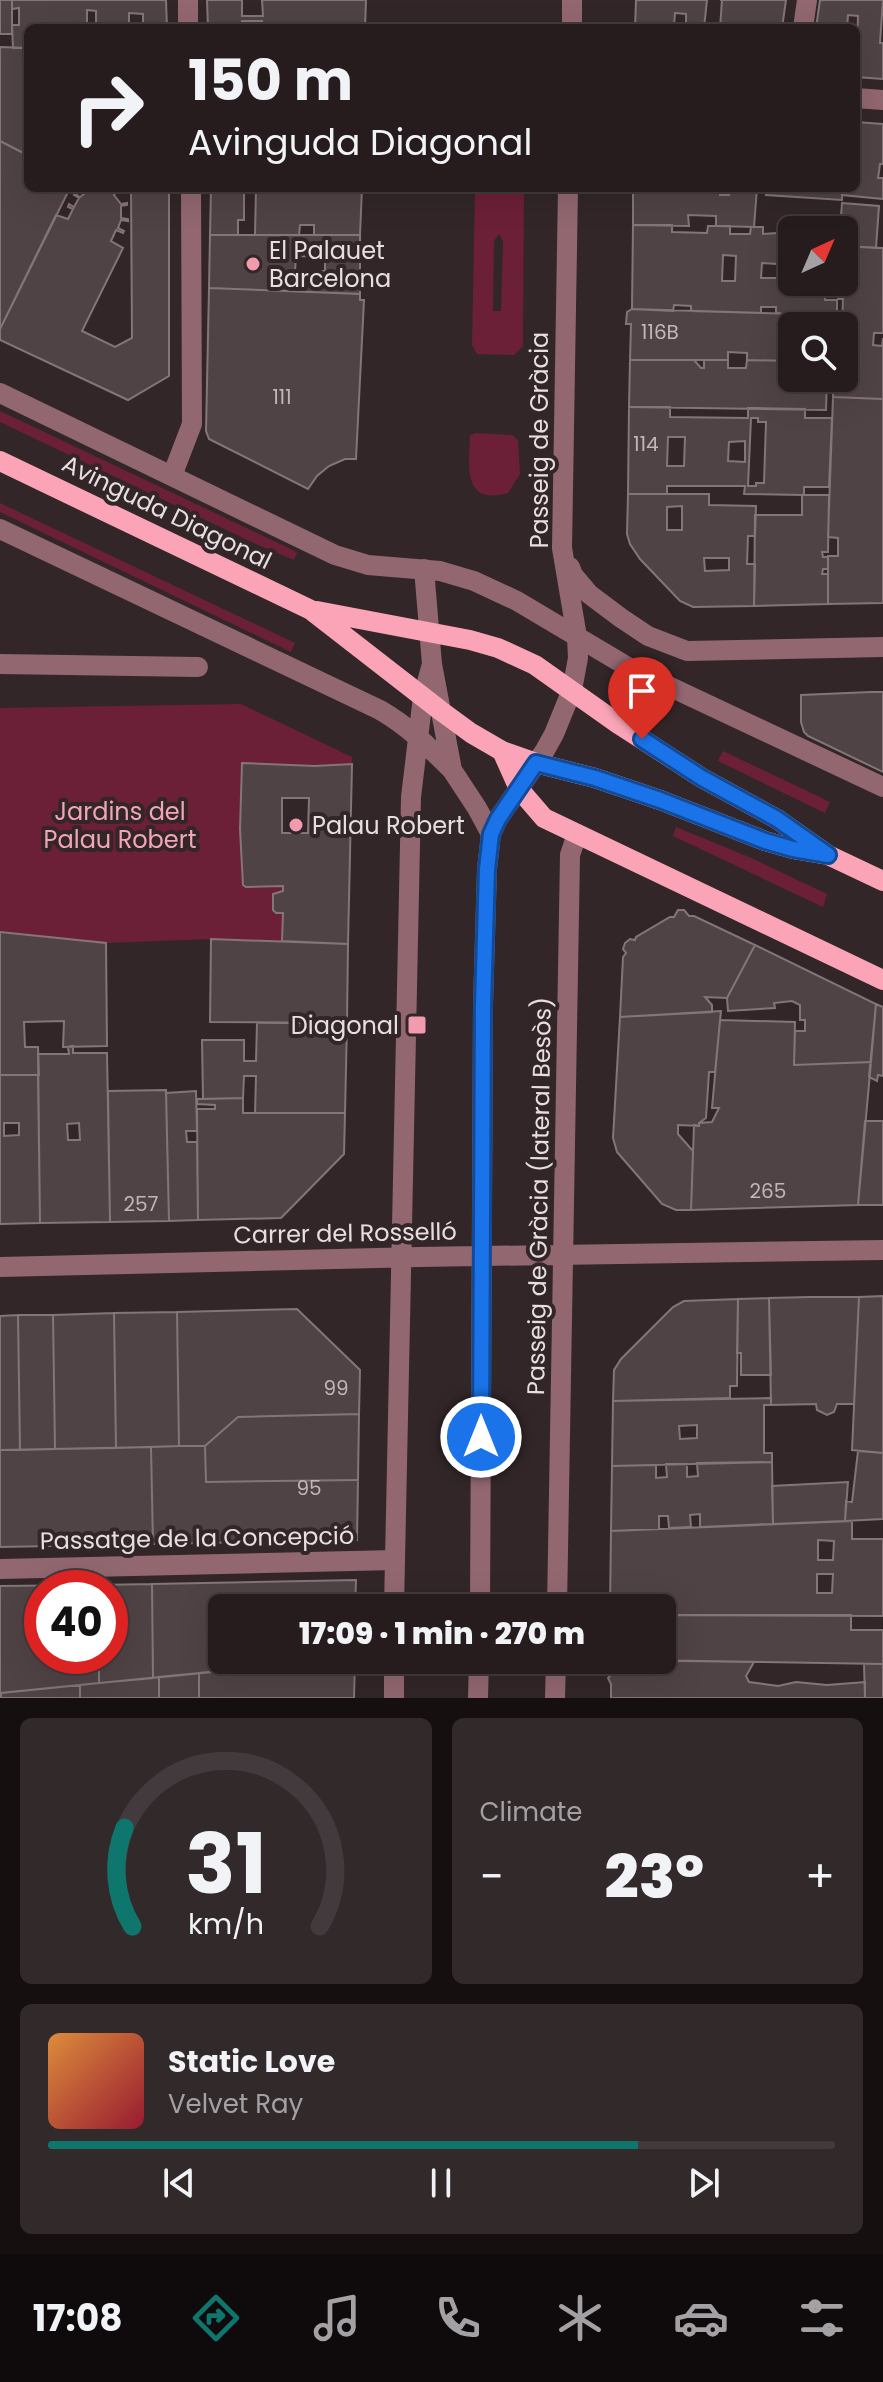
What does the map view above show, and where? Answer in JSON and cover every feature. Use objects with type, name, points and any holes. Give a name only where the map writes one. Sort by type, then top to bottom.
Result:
[{"type":"main road","name":"Avinguda Diagonal","points":[[0,461],[311,610]]},
{"type":"main road","points":[[311,610],[470,640],[498,648],[535,665],[690,770],[777,819],[828,855],[883,881]]},
{"type":"main road","points":[[311,610],[441,711],[502,751],[660,800],[765,841],[828,855]]},
{"type":"main road","points":[[502,751],[519,789],[544,818],[883,980]]},
{"type":"street","points":[[188,0],[188,24]]},
{"type":"street","points":[[572,0],[572,24]]},
{"type":"street","points":[[804,24],[807,0]]},
{"type":"street","points":[[860,98],[883,100]]},
{"type":"street","points":[[172,476],[192,424],[191,192]]},
{"type":"street","name":"Passeig de Gràcia","points":[[536,763],[559,724],[572,690],[578,658],[562,548],[568,192]]},
{"type":"street","points":[[0,393],[351,561],[450,573],[474,581],[517,601],[628,667],[883,787]]},
{"type":"street","points":[[0,529],[367,703],[403,723],[452,770],[491,834]]},
{"type":"street","points":[[562,548],[573,575],[589,594],[648,636],[687,651],[883,647]]},
{"type":"street","points":[[424,569],[432,664],[452,770]]},
{"type":"street","points":[[0,664],[198,667]]},
{"type":"street","points":[[394,1594],[411,797],[423,697],[432,664]]},
{"type":"street","points":[[480,1594],[483,979],[487,869],[491,834],[536,763]]},
{"type":"street","name":"Passeig de Gràcia (lateral Besòs)","points":[[557,1594],[570,855],[577,834]]},
{"type":"street","name":"Carrer del Rosselló","points":[[0,1267],[883,1250]]},
{"type":"street","name":"Passatge de la Concepció","points":[[0,1569],[395,1560]]},
{"type":"street","points":[[394,1674],[394,1698]]},
{"type":"street","points":[[478,1698],[479,1674]]},
{"type":"street","points":[[555,1698],[556,1674]]},
{"type":"green space","points":[[475,192],[524,192],[523,346],[514,355],[477,354],[472,345]],"holes":[[[499,234],[503,241],[501,311],[493,311],[494,241]]]},
{"type":"green space","points":[[0,411],[297,552],[294,560],[0,422]]},
{"type":"green space","points":[[470,435],[512,435],[518,440],[520,474],[508,493],[493,496],[475,489],[469,459]]},
{"type":"green space","points":[[0,503],[295,643],[291,652],[0,512]]},
{"type":"green space","name":"Jardins del Palau Robert","points":[[241,704],[352,757],[352,764],[242,764],[240,828],[243,885],[283,886],[282,941],[211,939],[106,943],[0,932],[0,708]]},
{"type":"green space","points":[[723,751],[830,802],[825,813],[718,761]]},
{"type":"green space","points":[[676,827],[827,894],[823,907],[673,836]]},
{"type":"building","points":[[0,0],[12,0],[12,34],[0,34]]},
{"type":"building","points":[[12,0],[166,0],[167,24],[143,24],[143,14],[129,13],[129,24],[96,24],[96,11],[87,10],[87,24],[24,24],[24,48],[13,48],[12,25],[19,25],[19,8],[12,9]]},
{"type":"building","points":[[207,0],[242,0],[242,16],[263,16],[262,0],[366,0],[365,24],[262,24],[262,21],[242,21],[242,24],[208,24]]},
{"type":"building","points":[[636,0],[707,0],[704,24],[686,24],[686,14],[675,13],[674,24],[635,24]]},
{"type":"building","points":[[722,0],[786,0],[783,24],[720,24]]},
{"type":"building","points":[[820,0],[883,0],[880,43],[883,43],[883,79],[860,77],[858,16],[848,15],[847,24],[817,24]]},
{"type":"building","points":[[0,47],[24,48],[24,153],[0,141]]},
{"type":"building","points":[[860,122],[883,124],[883,164],[880,164],[878,178],[883,178],[883,199],[842,195],[842,192],[860,192]]},
{"type":"building","points":[[0,141],[24,153],[24,192],[68,192],[0,329]]},
{"type":"building","points":[[87,192],[116,192],[114,195],[121,204],[127,203],[121,206],[121,218],[128,221],[121,220],[118,228],[124,231],[116,230],[111,241],[123,248],[82,331],[115,347],[132,338],[131,192],[169,192],[169,376],[128,400],[0,340],[0,329],[56,215],[68,219],[73,209],[68,207],[69,204],[74,207],[79,198],[75,194],[80,197]]},
{"type":"building","points":[[211,192],[244,192],[244,220],[238,220],[238,235],[210,235]]},
{"type":"building","points":[[256,192],[362,192],[360,235],[314,235],[314,225],[300,225],[299,235],[255,235]]},
{"type":"building","points":[[633,192],[720,192],[720,195],[729,195],[729,192],[757,192],[754,227],[716,226],[716,216],[688,215],[689,226],[633,225]]},
{"type":"building","points":[[766,192],[842,192],[842,200],[766,195]]},
{"type":"building","points":[[842,203],[879,206],[876,248],[858,247],[858,216],[841,216]]},
{"type":"building","points":[[633,225],[672,225],[672,232],[707,233],[708,226],[730,226],[730,234],[750,234],[751,227],[763,227],[763,234],[777,233],[778,227],[778,296],[825,296],[825,300],[837,300],[837,312],[776,313],[776,307],[761,307],[761,313],[691,311],[691,306],[674,305],[673,311],[632,309]],"holes":[[[723,255],[736,256],[735,281],[722,281]],[[762,263],[777,264],[777,278],[761,278]]]},
{"type":"building","name":"El Palauet Barcelona","points":[[210,235],[360,235],[360,294],[209,288]],"holes":[[[296,256],[325,257],[325,271],[295,271]]]},
{"type":"building","points":[[858,247],[883,248],[883,333],[874,333],[873,345],[882,346],[883,338],[883,399],[833,397],[833,392],[858,392],[858,312],[843,312],[843,299],[838,299],[838,296],[858,296]]},
{"type":"building","points":[[209,288],[360,294],[360,300],[364,300],[356,459],[345,459],[329,466],[308,489],[209,439],[206,431]]},
{"type":"building","points":[[632,309],[778,313],[778,361],[747,360],[747,353],[728,352],[728,360],[630,360],[631,324],[626,324],[627,312]]},
{"type":"building","points":[[630,360],[694,360],[701,368],[704,368],[704,360],[728,360],[728,368],[746,368],[747,360],[778,361],[778,392],[827,392],[826,410],[629,407]]},
{"type":"building","points":[[833,397],[883,399],[883,603],[828,604],[828,556],[838,556],[838,538],[828,537]]},
{"type":"building","points":[[629,407],[670,407],[670,417],[748,418],[748,408],[805,409],[805,418],[832,418],[829,487],[804,487],[802,495],[744,494],[745,486],[667,486],[667,494],[628,494]],"holes":[[[751,418],[758,418],[758,422],[766,422],[764,483],[748,486]],[[668,437],[685,437],[684,466],[667,466]],[[745,441],[745,462],[728,461],[729,442]]]},
{"type":"building","points":[[628,494],[709,494],[709,505],[756,506],[755,536],[748,536],[747,564],[755,564],[754,606],[693,607],[680,601],[640,559],[627,534]],"holes":[[[682,506],[682,530],[667,530],[667,507]],[[704,558],[729,558],[729,570],[705,571]]]},
{"type":"building","points":[[802,495],[829,495],[828,552],[822,552],[823,557],[828,557],[828,569],[823,569],[822,574],[828,574],[828,604],[754,606],[755,515],[802,515]]},
{"type":"building","points":[[883,692],[883,772],[804,732],[801,695]]},
{"type":"building","points":[[242,763],[352,764],[348,944],[282,941],[283,913],[273,910],[273,894],[283,891],[283,886],[243,885],[240,829]],"holes":[[[282,798],[309,798],[308,833],[282,833]]]},
{"type":"building","points":[[678,910],[684,910],[689,916],[755,945],[727,998],[705,997],[712,1005],[712,1012],[620,1017],[625,943],[674,917]]},
{"type":"building","points":[[0,932],[106,943],[107,1046],[63,1047],[64,1021],[24,1022],[25,1047],[38,1047],[39,1075],[0,1075]]},
{"type":"building","points":[[211,939],[348,944],[347,1023],[210,1022]]},
{"type":"building","points":[[755,945],[876,1004],[871,1062],[794,1065],[795,1031],[805,1031],[805,1020],[800,1020],[800,1005],[792,1001],[774,1003],[775,1008],[728,1011],[727,998]]},
{"type":"building","points":[[876,1004],[883,1007],[883,1076],[878,1075],[877,1081],[869,1077]]},
{"type":"building","points":[[721,1011],[715,1072],[709,1072],[706,1118],[699,1126],[678,1125],[678,1134],[693,1151],[691,1210],[676,1210],[662,1204],[617,1152],[613,1138],[620,1017]]},
{"type":"building","points":[[720,1020],[795,1022],[794,1065],[871,1062],[858,1205],[691,1210],[694,1125],[712,1122],[719,1108],[712,1108]]},
{"type":"building","points":[[257,1023],[347,1023],[345,1113],[255,1113],[256,1076],[244,1076],[243,1098],[203,1099],[202,1040],[244,1040],[244,1061],[256,1061]]},
{"type":"building","points":[[73,1046],[73,1053],[107,1053],[110,1222],[40,1223],[38,1054],[69,1054],[68,1047]],"holes":[[[79,1123],[80,1140],[68,1140],[67,1124]]]},
{"type":"building","points":[[0,1075],[38,1075],[40,1223],[0,1224]],"holes":[[[4,1123],[19,1123],[19,1135],[4,1136]]]},
{"type":"building","points":[[166,1090],[169,1221],[110,1222],[108,1091]]},
{"type":"building","points":[[196,1091],[197,1131],[186,1131],[187,1142],[197,1142],[198,1220],[169,1221],[166,1093]]},
{"type":"building","points":[[243,1098],[243,1113],[345,1113],[344,1154],[281,1218],[198,1220],[197,1109],[215,1109],[215,1105],[197,1104],[197,1099]]},
{"type":"building","points":[[865,1121],[883,1121],[883,1205],[858,1205]]},
{"type":"building","points":[[883,1296],[883,1453],[852,1450],[859,1297]]},
{"type":"building","points":[[859,1297],[854,1404],[837,1404],[834,1412],[827,1415],[817,1410],[816,1404],[771,1405],[769,1298]]},
{"type":"building","points":[[769,1298],[771,1375],[741,1375],[741,1353],[737,1353],[738,1299]]},
{"type":"building","points":[[738,1299],[737,1386],[730,1386],[730,1398],[613,1401],[614,1370],[621,1359],[673,1307],[684,1301]]},
{"type":"building","points":[[297,1309],[360,1370],[359,1414],[238,1417],[205,1446],[179,1446],[177,1312]]},
{"type":"building","points":[[177,1312],[179,1446],[116,1448],[114,1313]]},
{"type":"building","points":[[114,1313],[116,1448],[55,1449],[53,1315]]},
{"type":"building","points":[[18,1315],[20,1450],[0,1450],[0,1316]]},
{"type":"building","points":[[18,1315],[53,1315],[55,1449],[20,1450]]},
{"type":"building","points":[[771,1398],[771,1405],[764,1405],[764,1453],[772,1453],[772,1462],[612,1466],[613,1401]],"holes":[[[697,1425],[697,1438],[680,1439],[679,1426]]]},
{"type":"building","points":[[359,1414],[358,1480],[206,1482],[205,1446],[238,1417]]},
{"type":"building","points":[[205,1446],[206,1482],[358,1480],[357,1540],[153,1544],[151,1447]]},
{"type":"building","points":[[151,1447],[153,1544],[0,1547],[0,1450]]},
{"type":"building","points":[[858,1451],[883,1453],[883,1519],[845,1521],[846,1501],[852,1502]]},
{"type":"building","points":[[772,1462],[773,1524],[700,1527],[700,1514],[690,1515],[691,1527],[669,1528],[668,1516],[659,1516],[659,1529],[611,1531],[612,1466],[656,1465],[656,1478],[667,1477],[666,1464],[687,1464],[687,1477],[698,1476],[697,1463]]},
{"type":"building","points":[[848,1482],[845,1521],[773,1524],[772,1486]]},
{"type":"building","points":[[852,1521],[852,1539],[883,1539],[883,1616],[676,1615],[676,1594],[610,1594],[611,1531]],"holes":[[[818,1540],[834,1541],[833,1560],[818,1560]],[[817,1574],[833,1574],[832,1593],[817,1593]]]},
{"type":"building","points":[[356,1580],[356,1594],[208,1594],[208,1672],[153,1678],[152,1584]]},
{"type":"building","points":[[128,1584],[152,1584],[153,1678],[99,1683],[99,1674],[128,1674]]},
{"type":"building","points":[[0,1586],[24,1586],[24,1674],[99,1674],[99,1683],[0,1693]]},
{"type":"building","points":[[676,1615],[851,1615],[851,1630],[883,1630],[883,1664],[676,1661]]},
{"type":"building","points":[[676,1661],[754,1662],[746,1676],[749,1682],[778,1686],[796,1682],[827,1685],[865,1682],[865,1698],[611,1698],[610,1676],[676,1674]]},
{"type":"building","points":[[864,1664],[883,1664],[883,1698],[865,1698]]},
{"type":"building","points":[[199,1673],[355,1674],[354,1698],[199,1698]]},
{"type":"building","points":[[199,1673],[199,1698],[159,1698],[159,1677]]},
{"type":"building","points":[[159,1677],[159,1698],[80,1698],[80,1685]]},
{"type":"building","points":[[80,1685],[80,1698],[1,1698],[1,1693]]},
{"type":"place","name":"El Palauet Barcelona","points":[[253,264]]},
{"type":"place","name":"Palau Robert","points":[[296,825]]},
{"type":"place","name":"Diagonal","points":[[417,1025]]},
{"type":"route","points":[[481,1437],[483,979],[487,869],[491,834],[498,819],[536,763],[595,778],[660,800],[765,841],[828,855],[777,819],[702,778],[642,739]]}]
